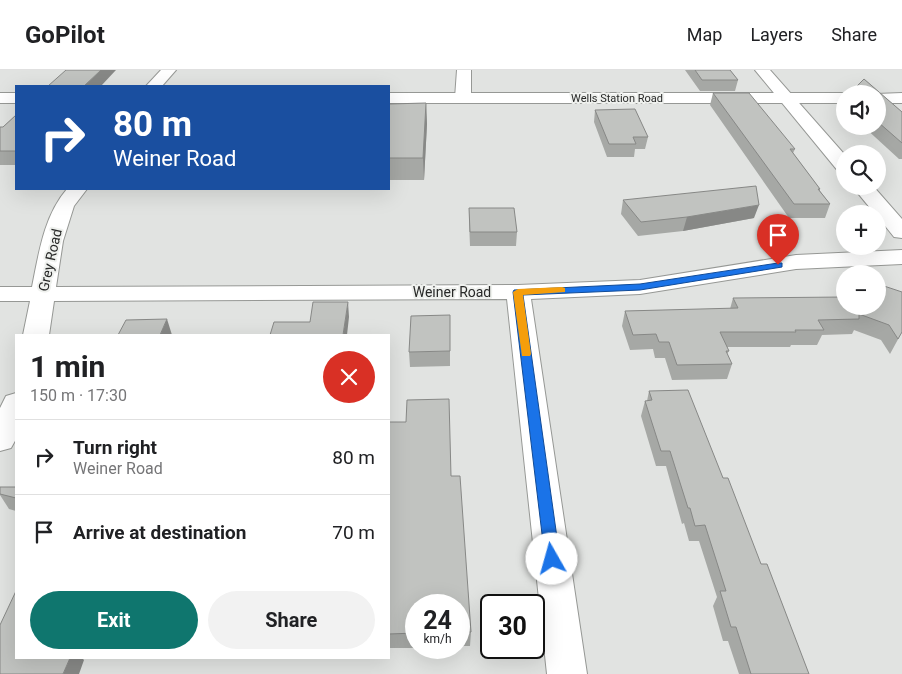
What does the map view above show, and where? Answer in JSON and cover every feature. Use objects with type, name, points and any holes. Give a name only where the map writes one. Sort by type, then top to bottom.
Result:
[{"type":"street","points":[[155,85],[169,70]]},
{"type":"street","points":[[463,98],[464,70]]},
{"type":"street","points":[[762,70],[836,157]]},
{"type":"street","points":[[0,98],[15,98]]},
{"type":"street","name":"Wells Station Road","points":[[390,98],[836,98]]},
{"type":"street","points":[[886,98],[902,98]]},
{"type":"street","name":"Grey Road","points":[[36,334],[42,294],[55,232],[64,206],[75,190]]},
{"type":"street","points":[[870,195],[902,232]]},
{"type":"street","name":"Weiner Road","points":[[0,294],[518,292],[640,287],[725,275],[796,262],[902,258]]},
{"type":"street","points":[[518,292],[567,674]]},
{"type":"street","points":[[0,440],[9,426],[15,406]]},
{"type":"building","points":[[66,70],[101,70],[85,85],[49,85]]},
{"type":"building","points":[[695,70],[730,70],[738,80],[702,80]]},
{"type":"building","points":[[864,79],[871,85],[858,85]]},
{"type":"building","points":[[713,93],[749,93],[795,149],[790,149],[830,204],[794,204]]},
{"type":"building","points":[[886,98],[902,112],[902,143],[886,129]]},
{"type":"building","points":[[426,103],[423,158],[390,158],[390,104]]},
{"type":"building","points":[[635,109],[648,137],[633,137],[636,144],[609,144],[595,110]]},
{"type":"building","points":[[15,116],[15,151],[0,151],[0,127],[3,127]]},
{"type":"building","points":[[756,186],[759,205],[687,217],[641,222],[623,200]]},
{"type":"building","points":[[469,208],[514,208],[517,232],[470,232]]},
{"type":"building","points":[[886,287],[902,292],[902,332],[898,339],[889,325],[862,315],[886,315]]},
{"type":"building","points":[[836,297],[836,315],[859,315],[859,319],[818,320],[824,330],[720,332],[729,351],[726,351],[732,364],[677,365],[669,342],[659,342],[656,334],[633,335],[625,311],[738,308],[733,298]]},
{"type":"building","points":[[313,302],[348,302],[343,334],[270,334],[274,322],[310,322]]},
{"type":"building","points":[[450,315],[450,351],[409,352],[411,316]]},
{"type":"building","points":[[167,319],[160,334],[119,334],[126,320]]},
{"type":"building","points":[[688,390],[723,478],[728,478],[761,564],[767,564],[809,674],[751,674],[736,627],[731,627],[720,591],[726,591],[705,525],[695,526],[670,451],[661,451],[645,401],[652,400],[649,391]]},
{"type":"building","points":[[449,399],[451,476],[460,476],[468,594],[405,594],[405,633],[390,634],[390,422],[406,422],[407,400]]},
{"type":"building","points":[[0,487],[15,487],[15,498],[0,494]]},
{"type":"building","points":[[15,593],[15,659],[70,659],[63,674],[0,674],[0,625]]},
{"type":"slow traffic","points":[[526,354],[518,292],[562,290]]},
{"type":"route","points":[[552,559],[518,292],[640,287],[725,275],[778,265]]}]
